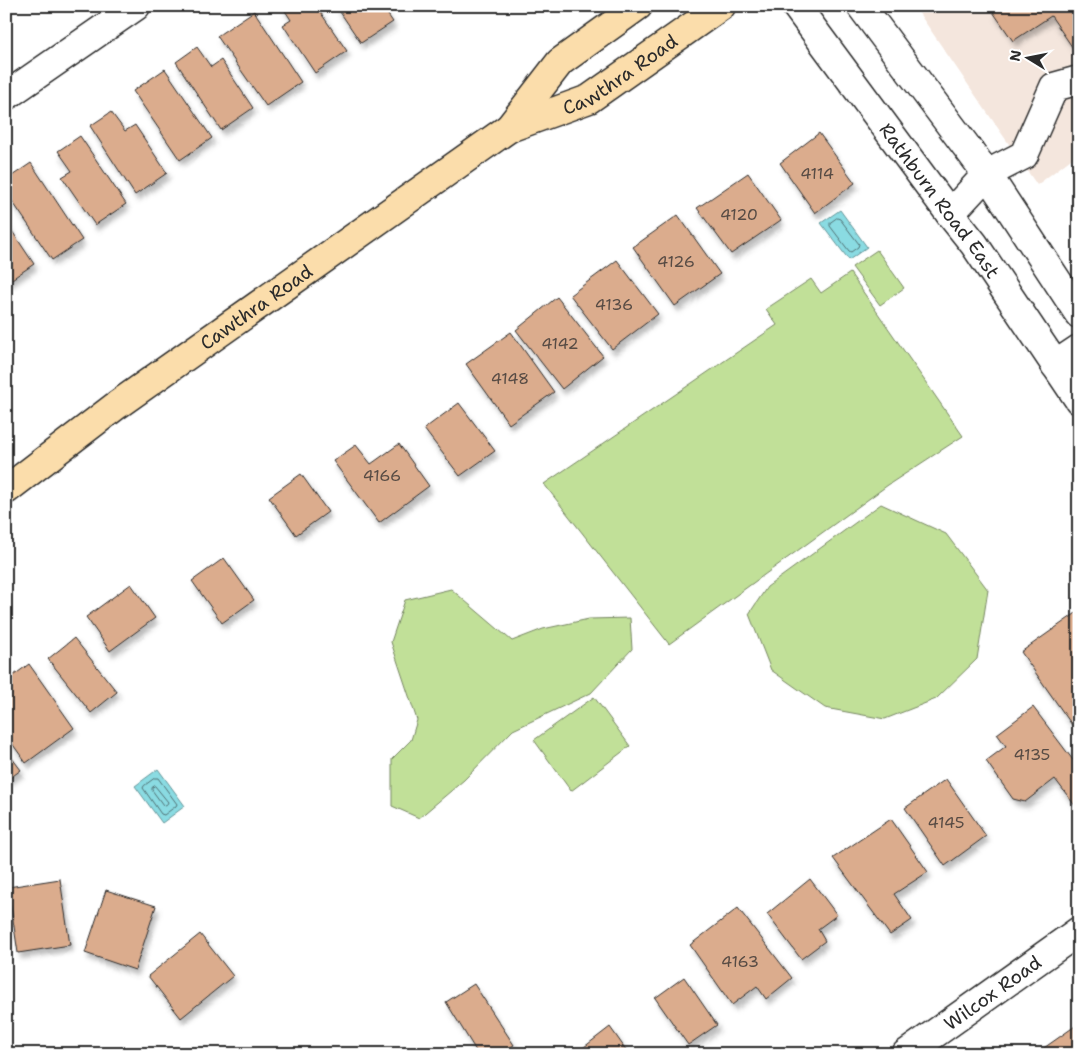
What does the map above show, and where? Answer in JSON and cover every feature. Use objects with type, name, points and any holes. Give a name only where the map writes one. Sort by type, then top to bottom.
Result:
[{"type":"main road","name":"Cawthra Road","points":[[509,128],[560,62],[638,6]]},
{"type":"main road","name":"Cawthra Road","points":[[6,490],[117,405],[509,128],[590,99],[721,6]]},
{"type":"street","points":[[6,96],[136,6]]},
{"type":"street","name":"Rathburn Road East","points":[[796,6],[974,244],[1079,400]]},
{"type":"street","points":[[861,6],[987,174],[1079,314]]},
{"type":"street","points":[[950,214],[987,174],[1024,155],[1054,87],[1079,80]]},
{"type":"street","points":[[1055,365],[1079,349]]},
{"type":"street","name":"Wilcox Road","points":[[906,1054],[1079,930]]},
{"type":"shaded area","points":[[914,6],[1079,6],[1079,153],[1037,185]]},
{"type":"green space","points":[[877,250],[904,288],[880,305],[852,267]]},
{"type":"green space","points":[[850,273],[963,436],[888,485],[669,644],[544,484],[777,325],[766,309],[811,279],[821,293]]},
{"type":"green space","points":[[881,504],[946,534],[988,590],[977,659],[936,699],[885,719],[825,708],[771,670],[749,614],[767,587]]},
{"type":"green space","points":[[451,589],[512,641],[543,629],[589,619],[630,618],[632,649],[591,693],[513,730],[464,780],[419,818],[392,806],[392,759],[411,740],[417,720],[391,642],[405,600]]},
{"type":"green space","points":[[594,697],[630,746],[571,791],[534,740]]},
{"type":"water","points":[[840,210],[867,247],[849,260],[821,223]]},
{"type":"water","points":[[158,769],[185,806],[162,823],[135,786]]},
{"type":"building","points":[[282,6],[316,6],[347,51],[315,73],[283,25],[291,20]]},
{"type":"building","points":[[336,6],[382,6],[393,22],[361,43]]},
{"type":"building","points":[[1001,6],[1079,6],[1079,57],[1051,16],[1013,41],[993,12]]},
{"type":"building","points":[[254,11],[301,82],[266,106],[217,36]]},
{"type":"building","points":[[197,47],[211,67],[221,60],[253,108],[221,130],[176,62]]},
{"type":"building","points":[[165,69],[212,138],[180,160],[133,91]]},
{"type":"building","points":[[111,112],[125,131],[135,125],[167,173],[135,195],[90,126]]},
{"type":"building","points":[[819,133],[855,183],[815,213],[780,163]]},
{"type":"building","points":[[80,136],[126,204],[95,225],[62,177],[72,171],[58,151]]},
{"type":"building","points":[[31,163],[82,240],[52,260],[6,192],[6,180]]},
{"type":"building","points":[[748,173],[781,220],[731,254],[697,208]]},
{"type":"building","points":[[678,215],[720,274],[675,306],[633,247]]},
{"type":"building","points":[[6,222],[34,264],[6,283]]},
{"type":"building","points":[[617,260],[658,314],[612,349],[570,295]]},
{"type":"building","points":[[557,297],[603,356],[562,389],[516,330]]},
{"type":"building","points":[[511,332],[554,392],[509,424],[466,364]]},
{"type":"building","points":[[459,403],[495,451],[460,476],[424,429]]},
{"type":"building","points":[[399,444],[429,486],[379,523],[333,461],[356,445],[371,464]]},
{"type":"building","points":[[301,474],[328,512],[296,535],[269,497]]},
{"type":"building","points":[[224,558],[254,600],[222,623],[192,581]]},
{"type":"building","points":[[131,584],[155,618],[110,651],[86,617]]},
{"type":"building","points":[[1079,611],[1079,735],[1021,652]]},
{"type":"building","points":[[74,638],[117,692],[91,713],[48,659]]},
{"type":"building","points":[[29,664],[74,728],[26,763],[6,735],[6,681]]},
{"type":"building","points":[[1033,707],[1079,768],[1079,811],[1055,779],[1025,802],[1013,799],[986,761],[1006,746],[997,734]]},
{"type":"building","points":[[6,750],[21,770],[6,781]]},
{"type":"building","points":[[946,779],[986,836],[945,866],[905,808]]},
{"type":"building","points":[[891,819],[928,872],[894,894],[912,920],[890,935],[833,858]]},
{"type":"building","points":[[60,879],[70,945],[18,953],[8,887]]},
{"type":"building","points":[[810,879],[837,915],[818,929],[825,941],[801,959],[767,914]]},
{"type":"building","points":[[106,890],[156,906],[135,970],[85,953]]},
{"type":"building","points":[[738,908],[792,978],[766,999],[757,986],[732,1005],[690,945]]},
{"type":"building","points":[[200,934],[233,976],[181,1018],[148,976]]},
{"type":"building","points":[[684,977],[717,1025],[688,1045],[655,998]]},
{"type":"building","points":[[474,984],[514,1045],[500,1054],[478,1054],[446,1002]]},
{"type":"building","points":[[1078,1024],[1079,1054],[1044,1054],[1041,1050]]},
{"type":"building","points":[[610,1027],[629,1054],[575,1054]]}]
